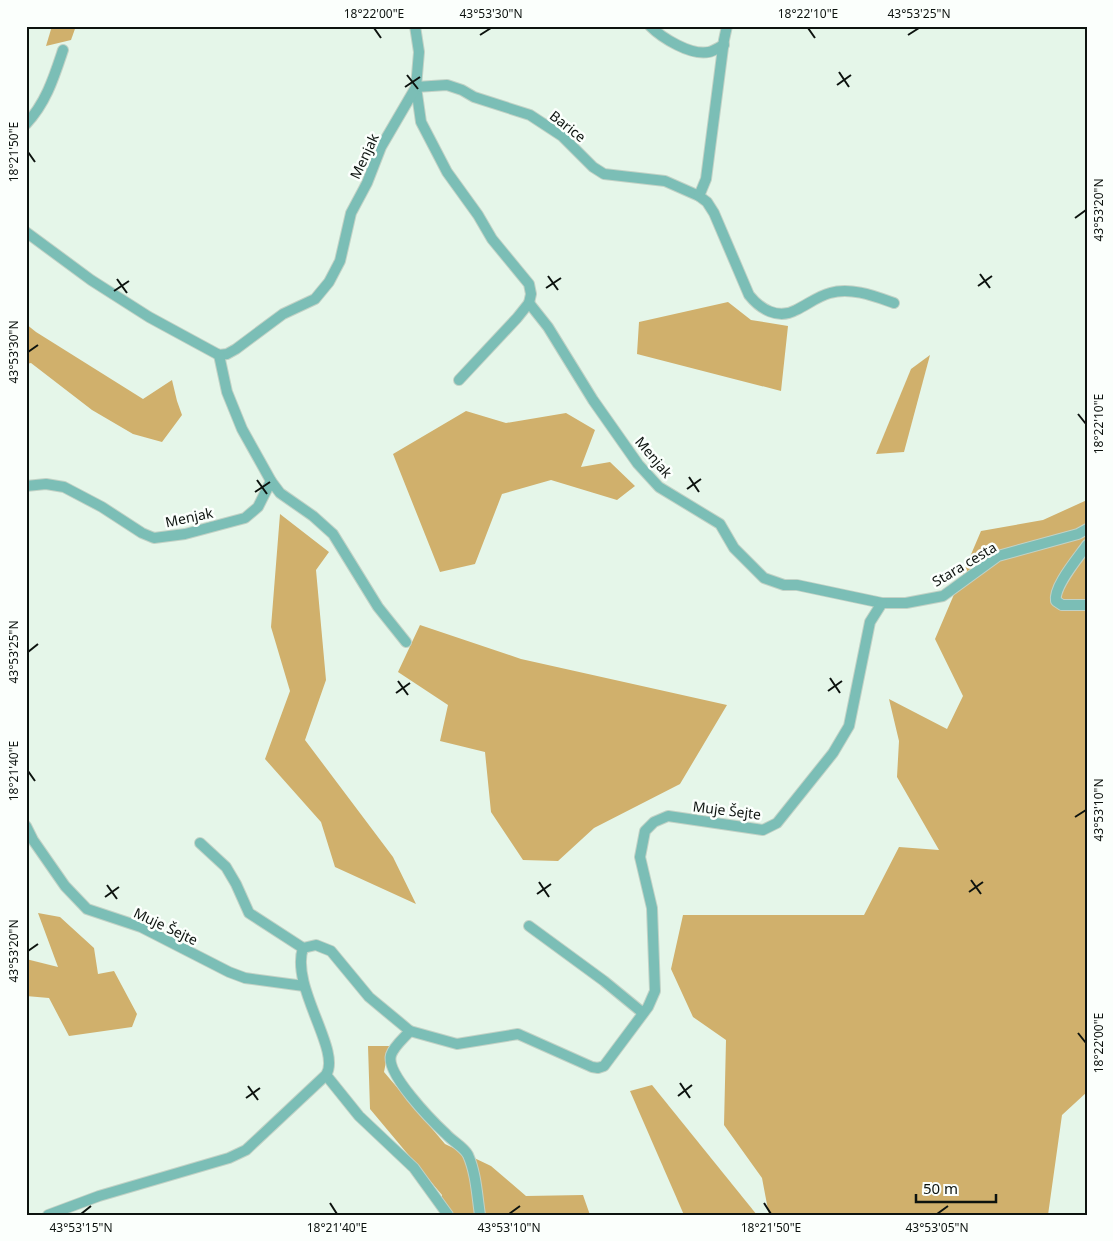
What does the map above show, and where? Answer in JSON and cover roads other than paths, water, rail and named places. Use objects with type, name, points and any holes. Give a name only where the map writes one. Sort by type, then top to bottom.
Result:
[{"type":"street","name":"Menjak","points":[[415,26],[419,52],[416,87],[420,122],[447,172],[478,215],[492,239],[529,284],[531,294],[529,303],[548,327],[594,400],[638,464],[658,487],[720,524],[734,548],[764,578],[784,586],[797,584],[882,603]]},
{"type":"street","points":[[650,26],[660,36],[676,45],[691,50],[707,52],[724,46]]},
{"type":"street","points":[[698,196],[706,179],[728,26]]},
{"type":"street","points":[[26,124],[39,108],[53,82],[63,50]]},
{"type":"street","name":"Barice","points":[[416,87],[447,84],[474,97],[530,115],[562,136],[594,167],[604,174],[665,181],[698,196],[707,202],[714,213],[749,295],[757,305],[768,312],[794,312],[813,300],[831,292],[862,292],[894,303]]},
{"type":"street","name":"Menjak","points":[[219,355],[227,354],[236,349],[283,314],[315,299],[329,282],[340,261],[351,213],[367,183],[382,147],[416,87]]},
{"type":"street","points":[[26,232],[91,280],[149,317],[219,355],[226,392],[242,429],[271,481],[280,493],[313,516],[333,534],[378,607],[406,642]]},
{"type":"street","points":[[459,380],[495,343],[529,303]]},
{"type":"street","name":"Menjak","points":[[26,486],[46,484],[64,487],[102,507],[142,533],[154,538],[185,534],[245,518],[258,507],[271,481]]},
{"type":"street","name":"Stara cesta","points":[[882,603],[906,603],[943,596],[998,556],[1078,534],[1087,529]]},
{"type":"street","points":[[1087,545],[1062,582],[1055,596],[1056,602],[1062,605],[1087,605]]},
{"type":"street","name":"Muje Šejte","points":[[303,948],[316,945],[332,951],[369,997],[410,1031],[457,1044],[518,1034],[592,1067],[604,1066],[644,1013],[655,991],[652,908],[640,857],[645,831],[654,822],[668,816],[763,830],[777,823],[833,753],[849,726],[870,622],[882,603]]},
{"type":"street","name":"Muje Šejte","points":[[26,826],[32,840],[65,886],[87,909],[141,927],[229,972],[245,978],[304,986]]},
{"type":"street","points":[[48,1215],[98,1196],[229,1158],[246,1150],[330,1070],[330,1056],[304,986],[300,958],[303,948],[249,913],[226,867],[200,843]]},
{"type":"street","points":[[530,926],[644,1013]]},
{"type":"street","points":[[410,1031],[391,1055],[391,1066],[405,1089],[446,1135],[467,1153],[476,1183],[480,1215]]},
{"type":"street","points":[[326,1075],[359,1116],[414,1168],[448,1215]]}]
